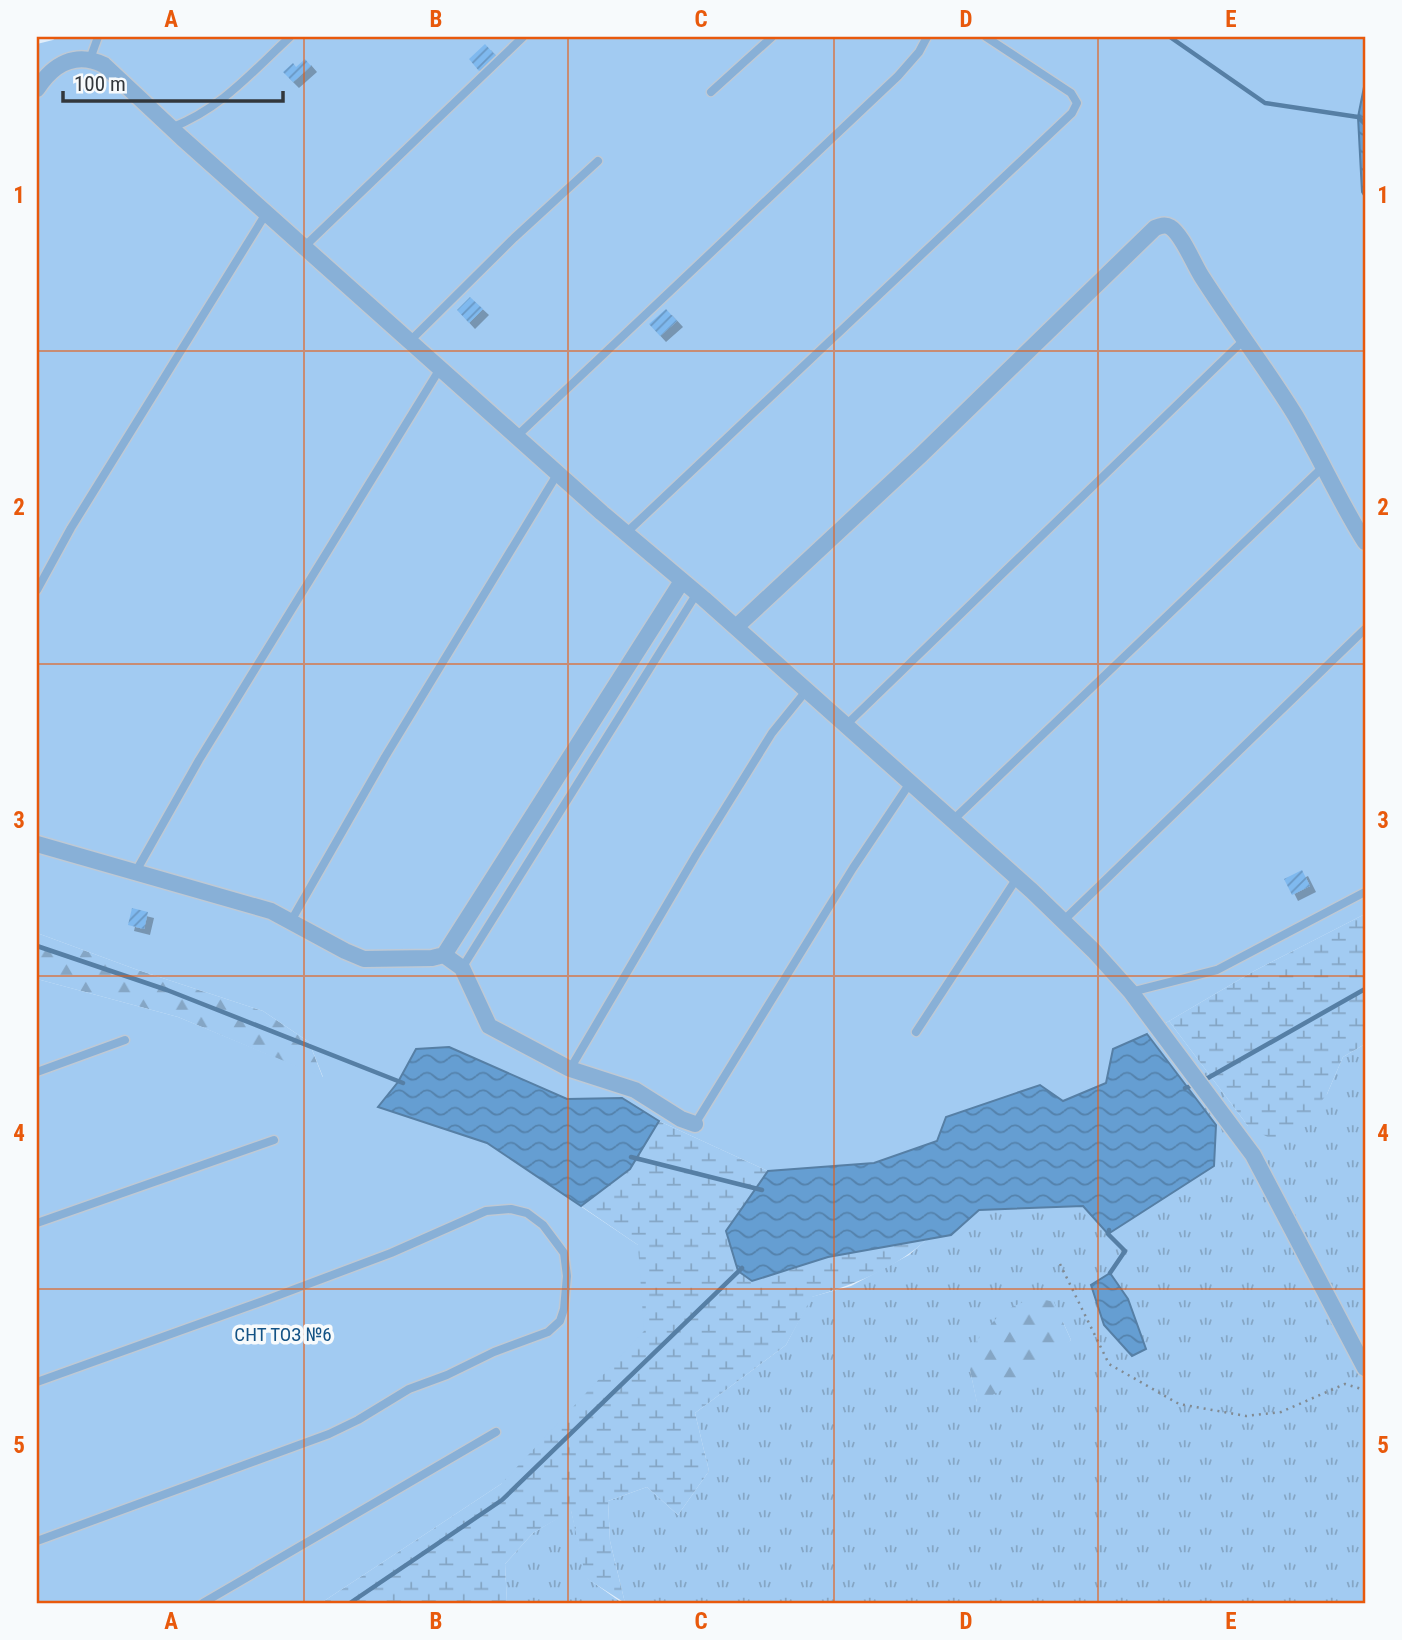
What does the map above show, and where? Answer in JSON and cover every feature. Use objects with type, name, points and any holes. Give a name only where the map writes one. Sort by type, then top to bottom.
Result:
[{"type":"street","points":[[37,89],[43,79],[65,62],[79,58],[104,65],[171,128],[558,473],[736,627],[1063,921],[1131,992],[1253,1155],[1365,1368]]},
{"type":"street","points":[[736,627],[1155,228],[1163,225],[1171,228],[1289,406],[1365,542]]},
{"type":"street","points":[[37,844],[271,911],[364,959],[432,958],[444,955],[682,581]]},
{"type":"street","points":[[444,955],[462,968],[489,1026],[570,1069],[635,1090],[681,1119],[695,1124]]},
{"type":"lane","points":[[90,59],[98,37]]},
{"type":"lane","points":[[171,128],[206,112],[222,101],[290,37]]},
{"type":"lane","points":[[305,246],[523,37]]},
{"type":"lane","points":[[711,92],[772,37]]},
{"type":"lane","points":[[517,436],[898,76],[919,52],[927,37]]},
{"type":"lane","points":[[626,533],[1072,113],[1077,103],[1071,93],[986,37]]},
{"type":"lane","points":[[411,340],[597,161]]},
{"type":"lane","points":[[37,590],[71,528],[267,212]]},
{"type":"lane","points":[[845,726],[1244,340]]},
{"type":"lane","points":[[135,873],[199,760],[441,368]]},
{"type":"lane","points":[[952,821],[1322,468]]},
{"type":"lane","points":[[290,922],[385,757],[558,473]]},
{"type":"lane","points":[[462,968],[697,593]]},
{"type":"lane","points":[[1063,921],[1365,629]]},
{"type":"lane","points":[[570,1069],[772,733],[806,691]]},
{"type":"lane","points":[[695,1124],[853,868],[910,783]]},
{"type":"lane","points":[[916,1032],[1017,878]]},
{"type":"lane","points":[[1131,992],[1217,970],[1365,892]]},
{"type":"lane","points":[[37,1072],[124,1040]]},
{"type":"lane","points":[[37,1223],[274,1140]]},
{"type":"lane","points":[[37,1382],[391,1253],[486,1211],[511,1209],[527,1213],[543,1225],[564,1253],[567,1276],[564,1309],[560,1321],[548,1332],[494,1352],[409,1390],[329,1434],[235,1471],[37,1541]]},
{"type":"lane","points":[[203,1603],[496,1432]]},
{"type":"path","points":[[1060,1264],[1109,1364],[1179,1404],[1246,1416],[1281,1412],[1345,1384],[1365,1390]]},
{"type":"green space","name":"СНТ ТОЗ №6","points":[[57,37],[1365,37],[1365,82],[1358,117],[1362,192],[1365,197],[1365,914],[1254,971],[1147,1034],[1113,1049],[1106,1083],[1063,1101],[1040,1086],[946,1117],[937,1141],[874,1163],[768,1171],[659,1121],[622,1098],[567,1099],[449,1047],[416,1049],[398,1082],[378,1107],[487,1143],[638,1245],[644,1331],[501,1484],[321,1603],[37,1603],[37,979],[178,1017],[323,1077],[309,1042],[263,1011],[37,933],[37,44]]},
{"type":"green space","points":[[1365,914],[1365,1044],[1343,1057],[1327,1094],[1295,1135],[1273,1140],[1248,1126],[1169,1021],[1254,971]]},
{"type":"green space","points":[[37,933],[263,1011],[309,1042],[323,1078],[178,1017],[37,979]]},
{"type":"green space","points":[[1169,1021],[1248,1126],[1327,1094],[1343,1057],[1365,1044],[1365,1603],[625,1603],[610,1541],[608,1501],[647,1487],[678,1515],[709,1471],[695,1413],[786,1345],[811,1297],[851,1286],[909,1255],[927,1239],[951,1235],[979,1210],[1083,1206],[1216,1125],[1147,1034]],"holes":[[[1063,1322],[1071,1340],[977,1402],[970,1370]]]},
{"type":"green space","points":[[659,1121],[768,1171],[726,1231],[752,1280],[828,1257],[927,1239],[915,1250],[873,1275],[812,1297],[786,1345],[695,1413],[709,1471],[678,1515],[647,1487],[608,1501],[610,1541],[625,1603],[586,1578],[571,1511],[533,1533],[505,1564],[507,1603],[321,1603],[501,1484],[638,1245],[581,1206],[630,1169]]},
{"type":"green space","points":[[1033,1297],[1054,1302],[1071,1340],[1033,1374],[977,1403],[970,1370],[977,1340],[1002,1312]]},
{"type":"green space","points":[[571,1510],[587,1578],[622,1603],[507,1603],[505,1564],[533,1533]]},
{"type":"water","points":[[1365,82],[1365,197],[1362,192],[1358,117]]},
{"type":"water","points":[[1147,1034],[1216,1125],[1214,1166],[1108,1234],[1083,1206],[979,1210],[951,1235],[828,1257],[752,1281],[738,1271],[726,1231],[768,1171],[874,1163],[937,1141],[946,1117],[1040,1085],[1063,1101],[1106,1083],[1113,1049]]},
{"type":"water","points":[[449,1047],[567,1099],[622,1098],[659,1121],[630,1169],[581,1206],[487,1143],[378,1107],[398,1082],[416,1049]]},
{"type":"water","points":[[1110,1273],[1128,1299],[1146,1349],[1132,1356],[1104,1325],[1091,1285]]},
{"type":"building","points":[[485,44],[496,56],[479,71],[469,59]]},
{"type":"building","points":[[305,59],[311,66],[293,82],[283,72],[293,63],[296,67]]},
{"type":"building","points":[[470,297],[483,309],[469,323],[457,310]]},
{"type":"building","points":[[666,309],[677,321],[660,336],[649,324]]},
{"type":"building","points":[[1302,870],[1310,886],[1292,895],[1284,879]]},
{"type":"building","points":[[132,908],[148,912],[144,929],[128,925]]},
{"type":"waterway","points":[[1170,37],[1265,103],[1358,117],[1365,124]]},
{"type":"waterway","points":[[37,946],[167,990],[403,1083]]},
{"type":"waterway","points":[[1185,1088],[1199,1083],[1365,989]]},
{"type":"waterway","points":[[631,1157],[762,1190]]},
{"type":"waterway","points":[[1109,1230],[1108,1234],[1125,1251],[1110,1273]]},
{"type":"waterway","points":[[350,1603],[502,1500],[742,1268]]}]
